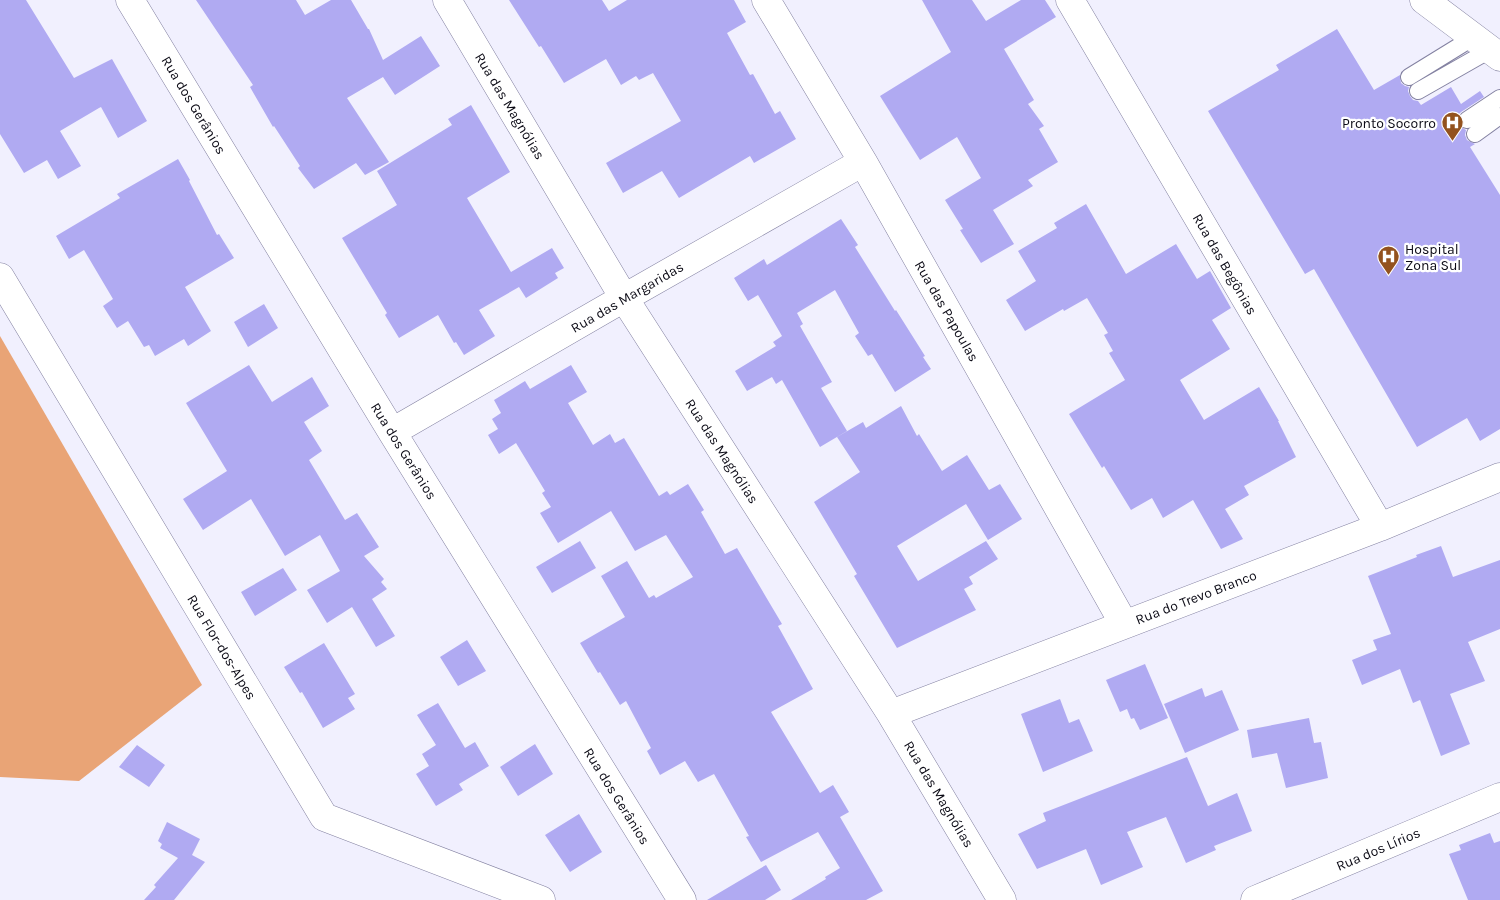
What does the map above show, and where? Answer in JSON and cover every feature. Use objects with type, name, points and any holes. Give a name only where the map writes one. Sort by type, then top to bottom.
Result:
[{"type":"street","name":"Rua dos Gerânios","points":[[130,0],[392,432],[682,900]]},
{"type":"street","name":"Rua das Magnólias","points":[[447,0],[624,298],[891,714],[1002,900]]},
{"type":"street","name":"Rua das Papoulas","points":[[766,0],[863,162],[1124,624]]},
{"type":"street","name":"Rua das Begônias","points":[[1070,0],[1380,527]]},
{"type":"street","points":[[1424,0],[1488,48]]},
{"type":"street","name":"Rua das Margaridas","points":[[392,432],[863,162]]},
{"type":"street","name":"Rua Flor-dos-Alpes","points":[[0,277],[324,817],[541,900]]},
{"type":"street","name":"Rua do Trevo Branco","points":[[891,714],[1380,527],[1500,477]]},
{"type":"street","name":"Rua dos Lírios","points":[[1255,900],[1500,797]]},
{"type":"lane","points":[[1409,77],[1488,48]]},
{"type":"lane","points":[[1418,91],[1488,48]]},
{"type":"lane","points":[[1500,98],[1471,127],[1500,116]]},
{"type":"shaded area","points":[[0,336],[202,685],[79,781],[0,777]]},
{"type":"building","points":[[0,0],[26,0],[74,78],[112,59],[147,121],[118,138],[101,107],[60,131],[81,166],[58,179],[47,160],[24,173],[0,134]]},
{"type":"building","points":[[196,0],[296,0],[305,15],[331,0],[351,0],[369,29],[383,60],[421,36],[440,66],[395,95],[383,77],[347,98],[389,162],[365,175],[356,163],[314,189],[298,168],[300,166],[273,127],[250,87],[253,85]]},
{"type":"building","points":[[509,0],[602,0],[609,11],[627,0],[734,0],[746,22],[727,33],[750,75],[753,74],[775,114],[780,111],[796,139],[754,163],[750,156],[679,198],[662,171],[623,193],[606,163],[681,121],[653,73],[639,80],[636,76],[621,85],[606,59],[564,83]]},
{"type":"building","points":[[922,0],[972,0],[986,21],[1021,0],[1045,0],[1056,17],[1004,49],[1034,100],[1028,104],[1044,126],[1039,129],[1058,162],[1028,180],[1033,186],[993,210],[1014,244],[981,263],[960,230],[963,229],[945,200],[981,178],[957,137],[920,160],[880,96],[951,52]]},
{"type":"building","name":"Hospital Zona Sul","points":[[1337,29],[1374,90],[1400,75],[1401,83],[1409,87],[1410,96],[1421,105],[1451,87],[1461,104],[1480,91],[1484,97],[1461,112],[1457,120],[1459,126],[1466,130],[1467,140],[1475,144],[1470,147],[1500,195],[1500,429],[1480,441],[1467,418],[1417,447],[1314,269],[1305,274],[1208,111],[1279,70],[1276,65]]},
{"type":"building","points":[[471,105],[510,172],[467,198],[511,272],[552,248],[564,268],[555,273],[558,278],[526,298],[519,287],[479,310],[495,336],[464,355],[456,342],[454,343],[438,315],[399,338],[385,315],[387,313],[342,238],[397,205],[377,171],[452,125],[448,119]]},
{"type":"building","points":[[178,159],[217,235],[219,234],[234,258],[185,287],[211,331],[188,346],[184,339],[155,356],[149,345],[144,347],[128,321],[117,328],[103,306],[113,299],[84,250],[69,259],[56,236],[120,198],[117,194]]},
{"type":"building","points":[[1086,204],[1126,274],[1176,244],[1197,279],[1210,271],[1231,308],[1212,320],[1230,349],[1180,380],[1204,420],[1259,387],[1279,421],[1296,457],[1244,486],[1249,495],[1225,509],[1243,539],[1221,549],[1193,500],[1163,518],[1152,498],[1131,510],[1104,466],[1102,468],[1069,414],[1125,380],[1109,353],[1113,351],[1104,335],[1108,333],[1087,298],[1064,311],[1063,309],[1025,331],[1006,300],[1036,281],[1018,251],[1057,228],[1054,223]]},
{"type":"building","points":[[841,219],[858,245],[855,247],[925,356],[923,357],[931,369],[895,392],[872,354],[868,356],[855,336],[859,333],[835,290],[797,313],[803,324],[800,326],[832,382],[821,388],[847,431],[820,447],[782,380],[776,384],[772,377],[747,391],[735,371],[776,346],[773,342],[782,336],[758,295],[748,301],[734,278],[764,259],[767,265]]},
{"type":"building","points":[[264,304],[278,328],[248,347],[234,322]]},
{"type":"building","points":[[249,365],[272,402],[312,377],[329,406],[304,422],[322,451],[309,460],[345,520],[357,513],[379,547],[364,556],[384,579],[381,582],[387,589],[372,599],[395,636],[376,647],[352,607],[327,623],[307,590],[340,571],[320,535],[285,556],[251,499],[203,530],[183,499],[227,471],[186,403]]},
{"type":"building","points":[[571,365],[587,392],[568,403],[593,445],[610,434],[615,443],[624,438],[659,496],[667,491],[670,495],[688,484],[704,510],[701,512],[725,554],[737,548],[782,624],[778,626],[813,689],[771,712],[820,793],[833,785],[849,812],[840,817],[883,891],[866,900],[791,900],[826,879],[825,877],[840,868],[818,832],[761,862],[746,837],[749,836],[714,774],[698,782],[685,761],[660,775],[647,751],[651,748],[626,701],[620,705],[580,643],[625,617],[601,576],[627,561],[649,598],[654,595],[656,598],[693,577],[666,535],[635,551],[611,511],[558,543],[540,513],[551,507],[542,493],[545,491],[516,443],[499,454],[488,435],[498,429],[492,419],[501,413],[494,400],[525,381],[530,389]]},
{"type":"building","points":[[901,406],[917,436],[919,434],[942,471],[967,455],[989,490],[1000,484],[1022,519],[988,540],[966,504],[897,546],[918,581],[986,541],[998,559],[969,577],[973,584],[964,589],[976,610],[897,648],[854,576],[857,574],[814,502],[860,472],[837,437],[863,422],[866,428]]},
{"type":"building","points":[[580,541],[596,568],[552,593],[536,567]]},
{"type":"building","points":[[1441,546],[1453,577],[1500,560],[1500,629],[1468,642],[1485,681],[1450,694],[1470,744],[1441,756],[1420,700],[1413,703],[1400,669],[1362,685],[1352,660],[1377,650],[1373,640],[1391,634],[1368,576]]},
{"type":"building","points":[[283,568],[297,590],[255,616],[241,592]]},
{"type":"building","points":[[467,640],[486,671],[458,686],[440,657]]},
{"type":"building","points":[[324,643],[355,694],[348,698],[355,709],[323,728],[302,692],[300,693],[284,667]]},
{"type":"building","points":[[1145,664],[1168,718],[1140,730],[1134,718],[1131,719],[1127,709],[1120,712],[1106,680]]},
{"type":"building","points":[[1202,688],[1205,697],[1222,690],[1239,730],[1185,753],[1164,704]]},
{"type":"building","points":[[1060,699],[1069,723],[1079,719],[1093,751],[1043,772],[1021,714]]},
{"type":"building","points":[[438,703],[465,748],[475,742],[489,766],[459,784],[463,790],[436,806],[416,774],[429,766],[422,754],[436,745],[417,715]]},
{"type":"building","points":[[1309,718],[1314,743],[1321,742],[1328,778],[1286,788],[1277,753],[1252,758],[1247,730]]},
{"type":"building","points":[[535,744],[553,774],[518,796],[500,767]]},
{"type":"building","points":[[137,745],[165,765],[149,787],[119,767]]},
{"type":"building","points":[[1187,757],[1208,806],[1237,793],[1252,831],[1214,846],[1216,850],[1186,863],[1166,817],[1127,832],[1143,867],[1101,885],[1086,849],[1037,869],[1018,834],[1046,821],[1043,813]]},
{"type":"building","points":[[579,814],[602,852],[570,872],[545,835]]},
{"type":"building","points":[[167,822],[200,839],[192,855],[205,862],[174,900],[144,900],[156,887],[154,885],[178,858],[160,848],[162,844],[158,841]]},
{"type":"building","points":[[1490,833],[1494,843],[1500,841],[1500,900],[1468,900],[1449,854],[1461,850],[1459,845]]},
{"type":"building","points":[[766,865],[781,890],[765,900],[707,900]]},
{"type":"place","name":"Pronto Socorro","points":[[1452,142]]},
{"type":"place","name":"Hospital Zona Sul","points":[[1389,276]]}]
